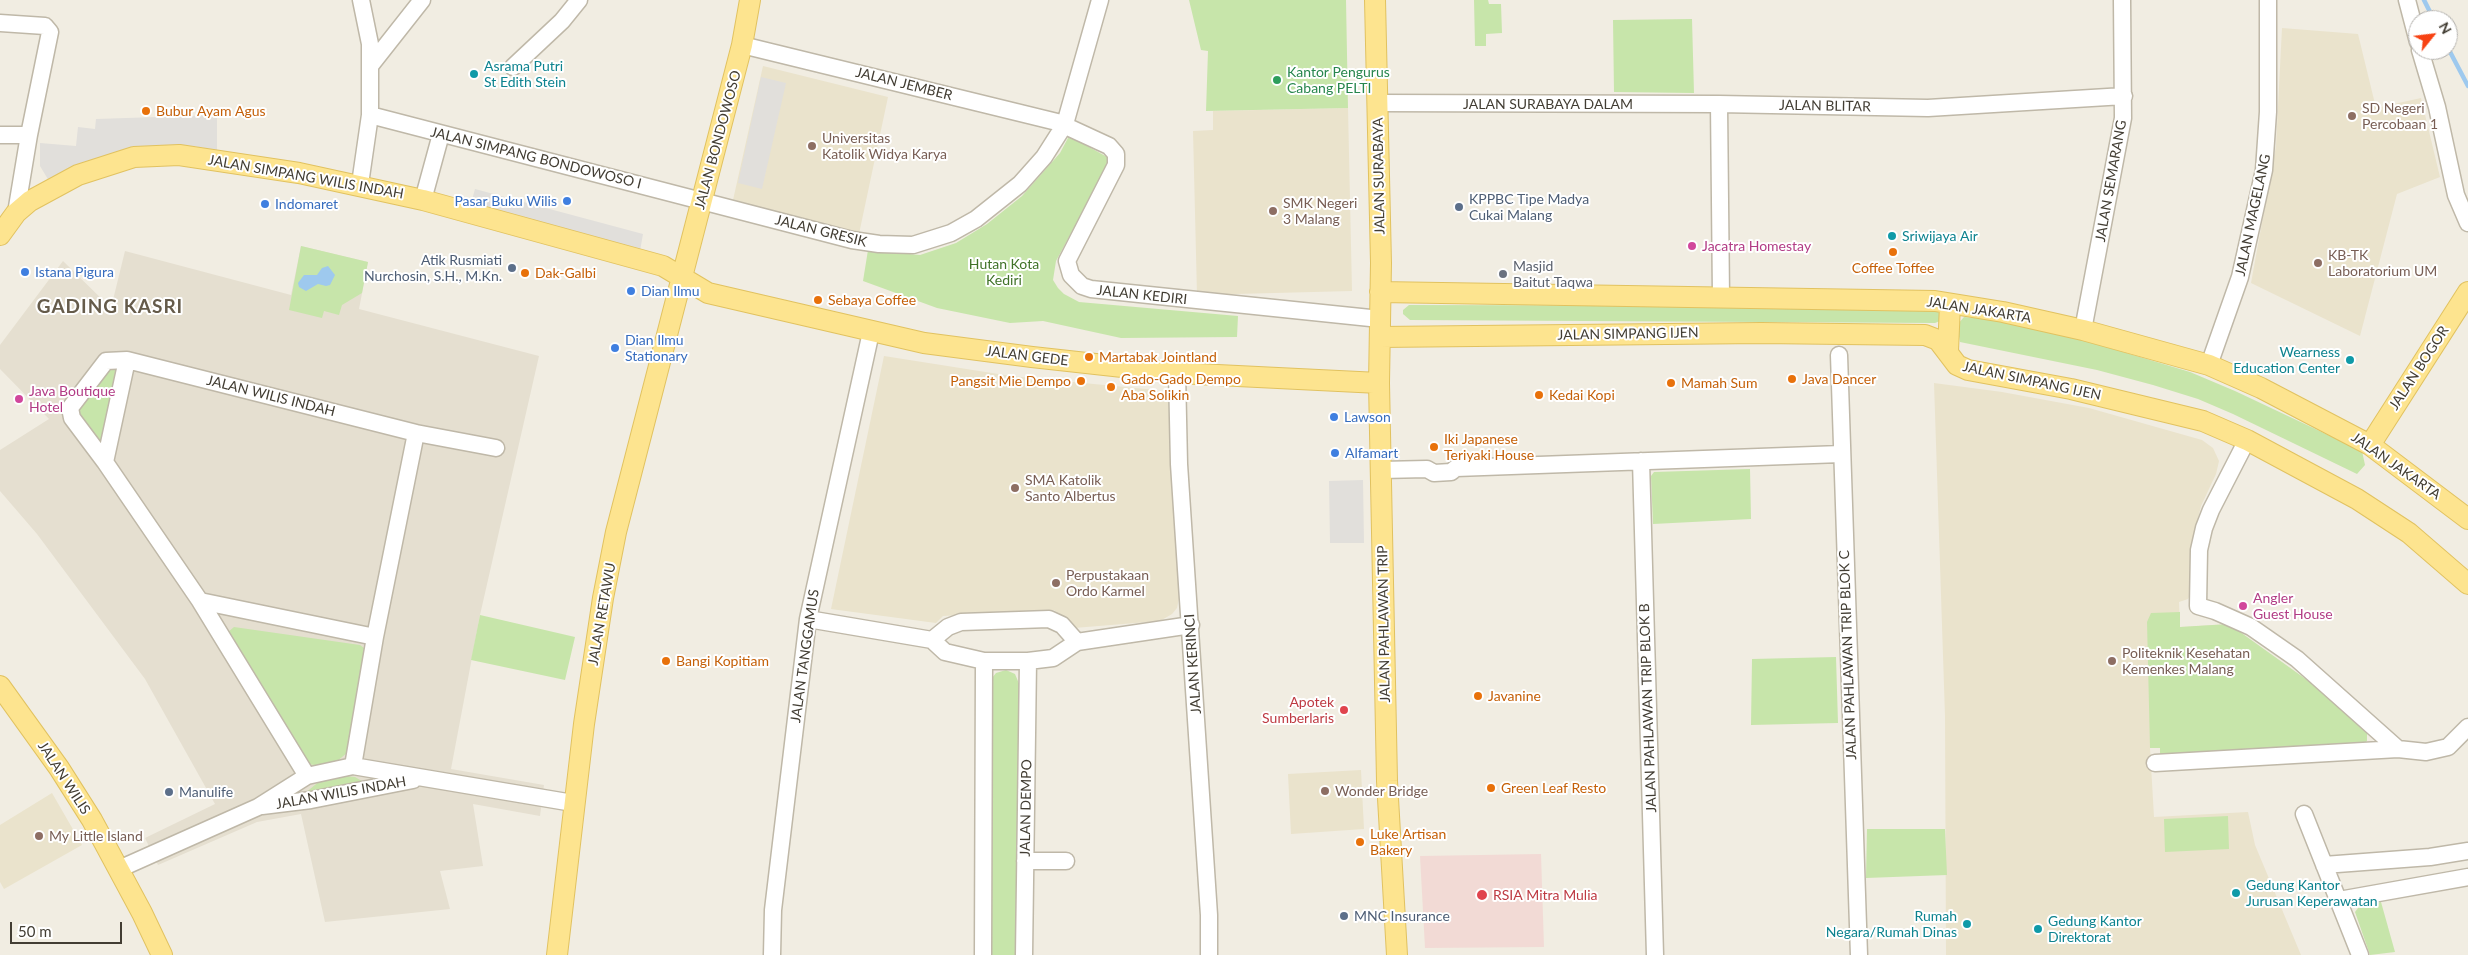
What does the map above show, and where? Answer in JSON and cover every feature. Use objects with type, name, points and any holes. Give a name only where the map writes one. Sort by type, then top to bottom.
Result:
[{"type":"main road","name":"JALAN BONDOWOSO","points":[[683,280],[742,45],[750,0]]},
{"type":"main road","name":"JALAN SURABAYA","points":[[1375,0],[1380,292]]},
{"type":"main road","name":"JALAN SIMPANG WILIS INDAH","points":[[0,235],[16,213],[30,201],[78,175],[134,157],[178,155],[233,162],[360,184],[663,266],[683,280]]},
{"type":"main road","name":"JALAN GEDE","points":[[683,280],[708,293],[924,343],[1032,358],[1177,373],[1379,383]]},
{"type":"main road","name":"JALAN RETAWU","points":[[557,955],[573,803],[603,598],[616,532],[683,280]]},
{"type":"main road","name":"JALAN JAKARTA","points":[[1380,292],[1935,301],[2003,312],[2083,330],[2209,366],[2261,388],[2370,445],[2468,519]]},
{"type":"main road","name":"JALAN PAHLAWAN TRIP","points":[[1380,292],[1379,383],[1387,781],[1397,955]]},
{"type":"main road","name":"JALAN BOGOR","points":[[2370,445],[2468,292]]},
{"type":"main road","points":[[1948,351],[1950,304]]},
{"type":"main road","name":"JALAN SIMPANG IJEN","points":[[1380,328],[1925,335],[1938,340],[1957,365],[1968,370],[2071,389],[2203,421],[2247,440],[2365,504],[2409,533],[2468,584]]},
{"type":"main road","name":"JALAN WILIS","points":[[0,686],[59,768],[119,869],[162,955]]},
{"type":"street","points":[[360,184],[370,115],[370,44],[361,0]]},
{"type":"street","points":[[370,66],[422,0]]},
{"type":"street","points":[[513,67],[562,21],[579,0]]},
{"type":"street","name":"JALAN GRESIK","points":[[702,200],[852,240],[879,244],[913,245],[951,233],[989,210],[1020,184],[1044,157],[1065,124],[1100,0]]},
{"type":"street","name":"JALAN SEMARANG","points":[[2083,330],[2118,151],[2124,96],[2122,0]]},
{"type":"street","name":"JALAN MAGELANG","points":[[2209,366],[2240,277],[2264,170],[2268,112],[2268,0]]},
{"type":"street","points":[[0,23],[46,26],[49,28],[50,36],[29,135],[16,213]]},
{"type":"street","name":"JALAN JEMBER","points":[[742,45],[1065,124]]},
{"type":"street","points":[[2423,60],[2437,107],[2456,195],[2468,222]]},
{"type":"street","name":"JALAN BLITAR","points":[[1719,104],[1928,108],[2124,96]]},
{"type":"street","name":"JALAN SURABAYA DALAM","points":[[1377,103],[1719,104]]},
{"type":"street","points":[[1719,104],[1721,297]]},
{"type":"street","name":"JALAN SIMPANG BONDOWOSO I","points":[[370,115],[702,200]]},
{"type":"street","name":"JALAN KEDIRI","points":[[1065,124],[1109,146],[1117,159],[1067,261],[1071,275],[1082,286],[1380,328]]},
{"type":"street","points":[[424,200],[440,134]]},
{"type":"street","points":[[0,135],[29,135]]},
{"type":"street","name":"JALAN TANGGAMUS","points":[[772,955],[773,910],[808,619],[870,332]]},
{"type":"street","name":"JALAN PAHLAWAN TRIP BLOK C","points":[[1839,355],[1859,955]]},
{"type":"street","points":[[105,462],[127,360]]},
{"type":"street","name":"JALAN WILIS INDAH","points":[[308,776],[200,601],[105,462],[74,422],[70,408],[106,361],[127,360],[416,433],[496,448]]},
{"type":"street","name":"JALAN KERINCI","points":[[1177,373],[1179,464],[1209,915],[1209,955]]},
{"type":"street","name":"JALAN WILIS INDAH","points":[[353,766],[375,637],[416,433]]},
{"type":"street","points":[[2247,440],[2211,510],[2204,528],[2199,550],[2198,606],[2215,611],[2251,627],[2297,659],[2398,749]]},
{"type":"street","points":[[1381,470],[1427,469],[1433,464],[1452,463],[1456,468],[1841,454]]},
{"type":"street","name":"JALAN PAHLAWAN TRIP BLOK B","points":[[1641,461],[1655,955]]},
{"type":"street","points":[[200,601],[375,637]]},
{"type":"street","points":[[808,619],[932,640],[946,652],[984,661],[1028,661],[1053,658],[1076,642],[1191,625]]},
{"type":"street","points":[[932,640],[948,627],[961,622],[1049,619],[1062,625],[1076,642]]},
{"type":"street","points":[[983,955],[984,661]]},
{"type":"street","name":"JALAN DEMPO","points":[[1024,955],[1028,661]]},
{"type":"street","points":[[2155,763],[2398,749],[2426,752],[2448,747],[2468,727]]},
{"type":"street","name":"JALAN WILIS INDAH","points":[[119,869],[258,807],[308,776],[353,766],[573,803]]},
{"type":"street","name":"JALAN WILIS INDAH","points":[[258,807],[311,800],[424,778]]},
{"type":"street","points":[[2304,814],[2360,955]]},
{"type":"street","points":[[2324,864],[2430,857],[2468,851]]},
{"type":"street","points":[[1025,861],[1066,861]]},
{"type":"street","points":[[2339,900],[2468,877]]},
{"type":"shaded area","name":"SD Negeri Percobaan 1","points":[[2282,28],[2358,34],[2376,108],[2421,98],[2440,177],[2397,194],[2360,336],[2251,283],[2276,146]]},
{"type":"shaded area","name":"Universitas Katolik Widya Karya","points":[[763,66],[888,97],[859,234],[733,200]]},
{"type":"shaded area","points":[[761,77],[786,83],[762,189],[738,183]]},
{"type":"shaded area","name":"SMK Negeri 3 Malang","points":[[1348,108],[1352,291],[1197,295],[1193,131],[1213,130],[1213,111]]},
{"type":"shaded area","points":[[217,115],[217,150],[193,146],[155,146],[121,151],[49,181],[40,166],[40,143],[76,146],[78,127],[95,129],[96,119]]},
{"type":"shaded area","points":[[475,189],[643,234],[640,251],[471,204]]},
{"type":"shaded area","points":[[301,246],[368,262],[359,309],[539,356],[480,615],[451,769],[544,785],[540,816],[473,804],[483,866],[440,871],[450,909],[325,922],[301,814],[257,822],[158,865],[145,838],[215,804],[145,679],[37,534],[0,491],[0,450],[49,419],[0,369],[0,345],[63,261],[111,308],[125,251],[291,295]]},
{"type":"shaded area","name":"SMA Katolik Santo Albertus","points":[[884,356],[1011,376],[1156,390],[1168,395],[1180,581],[1177,608],[1172,614],[1160,621],[1074,628],[1054,610],[943,616],[936,623],[831,609]]},
{"type":"shaded area","name":"Politeknik Kesehatan Kemenkes Malang","points":[[1934,383],[2002,392],[2089,408],[2202,440],[2213,448],[2219,461],[2216,474],[2201,506],[2193,540],[2191,593],[2188,599],[2179,602],[2180,627],[2229,624],[2367,733],[2367,741],[2160,757],[2160,748],[2150,748],[2154,817],[2248,812],[2255,845],[2301,955],[1946,955],[1945,716]]},
{"type":"shaded area","points":[[1363,480],[1364,543],[1330,543],[1329,481]]},
{"type":"shaded area","name":"Wonder Bridge","points":[[1361,770],[1364,829],[1291,834],[1288,774]]},
{"type":"shaded area","name":"My Little Island","points":[[52,793],[82,845],[4,889],[0,882],[0,825]]},
{"type":"shaded area","name":"RSIA Mitra Mulia","points":[[1541,854],[1544,947],[1425,948],[1420,856]]},
{"type":"green space","name":"Kantor Pengurus Cabang PELTI","points":[[1189,0],[1346,0],[1348,108],[1206,111],[1208,51],[1201,50]]},
{"type":"green space","points":[[1474,0],[1488,0],[1489,4],[1501,4],[1502,33],[1486,34],[1486,46],[1475,46]]},
{"type":"green space","points":[[1692,19],[1694,93],[1614,92],[1613,20]]},
{"type":"green space","name":"Hutan Kota Kediri","points":[[1069,136],[1109,158],[1103,174],[1056,261],[1053,280],[1058,288],[1064,294],[1079,302],[1238,316],[1237,337],[1121,338],[1043,321],[1010,323],[937,308],[863,281],[868,250],[920,255],[956,243],[987,224],[1022,196],[1060,153]]},
{"type":"green space","points":[[301,246],[368,262],[362,293],[342,305],[339,315],[324,311],[322,318],[289,310]]},
{"type":"green space","points":[[1409,305],[1864,306],[1935,310],[1941,314],[1940,321],[1935,323],[1410,320],[1403,314],[1403,310]]},
{"type":"green space","points":[[1964,317],[1997,320],[2053,331],[2190,372],[2235,391],[2362,451],[2365,465],[2357,474],[2233,414],[2198,399],[2153,385],[2097,370],[1960,342],[1957,325]]},
{"type":"green space","points":[[107,368],[115,368],[115,372],[103,448],[76,409]]},
{"type":"green space","points":[[1750,469],[1751,519],[1653,524],[1651,476],[1654,472]]},
{"type":"green space","points":[[2180,612],[2180,627],[2229,624],[2328,695],[2362,724],[2367,733],[2367,741],[2361,746],[2160,757],[2160,748],[2150,748],[2147,622],[2151,613]]},
{"type":"green space","points":[[480,615],[575,637],[565,680],[471,660]]},
{"type":"green space","points":[[234,627],[360,645],[364,648],[366,655],[348,752],[335,763],[320,766],[308,764],[227,633]]},
{"type":"green space","points":[[1836,657],[1838,723],[1751,725],[1752,659]]},
{"type":"green space","points":[[1006,670],[1015,674],[1020,686],[1017,955],[989,955],[992,678],[996,673]]},
{"type":"green space","points":[[344,776],[355,777],[367,784],[304,794],[321,780]]},
{"type":"green space","points":[[2228,816],[2229,849],[2165,852],[2164,819]]},
{"type":"green space","points":[[1867,829],[1945,829],[1947,875],[1866,878]]},
{"type":"green space","points":[[2381,902],[2395,952],[2370,955],[2355,912],[2358,908]]},
{"type":"water","points":[[328,266],[335,275],[330,285],[318,284],[306,291],[299,287],[298,283],[304,275],[317,275],[322,268]]},
{"type":"waterway","points":[[2424,0],[2429,10]]},
{"type":"waterway","points":[[2454,60],[2468,86]]},
{"type":"place","name":"Asrama Putri St Edith Stein","points":[[474,74]]},
{"type":"place","name":"Kantor Pengurus Cabang PELTI","points":[[1277,80]]},
{"type":"place","name":"Bubur Ayam Agus","points":[[146,111]]},
{"type":"place","name":"SD Negeri Percobaan 1","points":[[2352,116]]},
{"type":"place","name":"Universitas Katolik Widya Karya","points":[[812,146]]},
{"type":"place","name":"Pasar Buku Wilis","points":[[567,201]]},
{"type":"place","name":"Indomaret","points":[[265,204]]},
{"type":"place","name":"KPPBC Tipe Madya Cukai Malang","points":[[1459,207]]},
{"type":"place","name":"SMK Negeri 3 Malang","points":[[1273,211]]},
{"type":"place","name":"Sriwijaya Air","points":[[1892,236]]},
{"type":"place","name":"Jacatra Homestay","points":[[1692,246]]},
{"type":"place","name":"Coffee Toffee","points":[[1893,252]]},
{"type":"place","name":"KB-TK Laboratorium UM","points":[[2318,263]]},
{"type":"place","name":"Atik Rusmiati Nurchosin, S.H., M.Kn.","points":[[512,268]]},
{"type":"place","name":"Istana Pigura","points":[[25,272]]},
{"type":"place","name":"Dak-Galbi","points":[[525,273]]},
{"type":"place","name":"Masjid Baitut Taqwa","points":[[1503,274]]},
{"type":"place","name":"Dian Ilmu","points":[[631,291]]},
{"type":"place","name":"Sebaya Coffee","points":[[818,300]]},
{"type":"place","name":"Dian Ilmu Stationary","points":[[615,348]]},
{"type":"place","name":"Martabak Jointland","points":[[1089,357]]},
{"type":"place","name":"Wearness Education Center","points":[[2350,360]]},
{"type":"place","name":"Java Dancer","points":[[1792,379]]},
{"type":"place","name":"Pangsit Mie Dempo","points":[[1081,381]]},
{"type":"place","name":"Mamah Sum","points":[[1671,383]]},
{"type":"place","name":"Gado-Gado Dempo Aba Solikin","points":[[1111,387]]},
{"type":"place","name":"Kedai Kopi","points":[[1539,395]]},
{"type":"place","name":"Java Boutique Hotel","points":[[19,399]]},
{"type":"place","name":"Lawson","points":[[1334,417]]},
{"type":"place","name":"Iki Japanese Teriyaki House","points":[[1434,447]]},
{"type":"place","name":"Alfamart","points":[[1335,453]]},
{"type":"place","name":"SMA Katolik Santo Albertus","points":[[1015,488]]},
{"type":"place","name":"Perpustakaan Ordo Karmel","points":[[1056,583]]},
{"type":"place","name":"Angler Guest House","points":[[2243,606]]},
{"type":"place","name":"Bangi Kopitiam","points":[[666,661]]},
{"type":"place","name":"Politeknik Kesehatan Kemenkes Malang","points":[[2112,661]]},
{"type":"place","name":"Javanine","points":[[1478,696]]},
{"type":"place","name":"Apotek Sumberlaris","points":[[1344,710]]},
{"type":"place","name":"Green Leaf Resto","points":[[1491,788]]},
{"type":"place","name":"Wonder Bridge","points":[[1325,791]]},
{"type":"place","name":"Manulife","points":[[169,792]]},
{"type":"place","name":"My Little Island","points":[[39,836]]},
{"type":"place","name":"Luke Artisan Bakery","points":[[1360,842]]},
{"type":"place","name":"Gedung Kantor Jurusan Keperawatan","points":[[2236,893]]},
{"type":"place","name":"RSIA Mitra Mulia","points":[[1482,895]]},
{"type":"place","name":"MNC Insurance","points":[[1344,916]]},
{"type":"place","name":"Rumah Negara/Rumah Dinas","points":[[1967,924]]},
{"type":"place","name":"Gedung Kantor Direktorat","points":[[2038,929]]},
{"type":"district","name":"GADING KASRI","points":[[110,307]]}]
